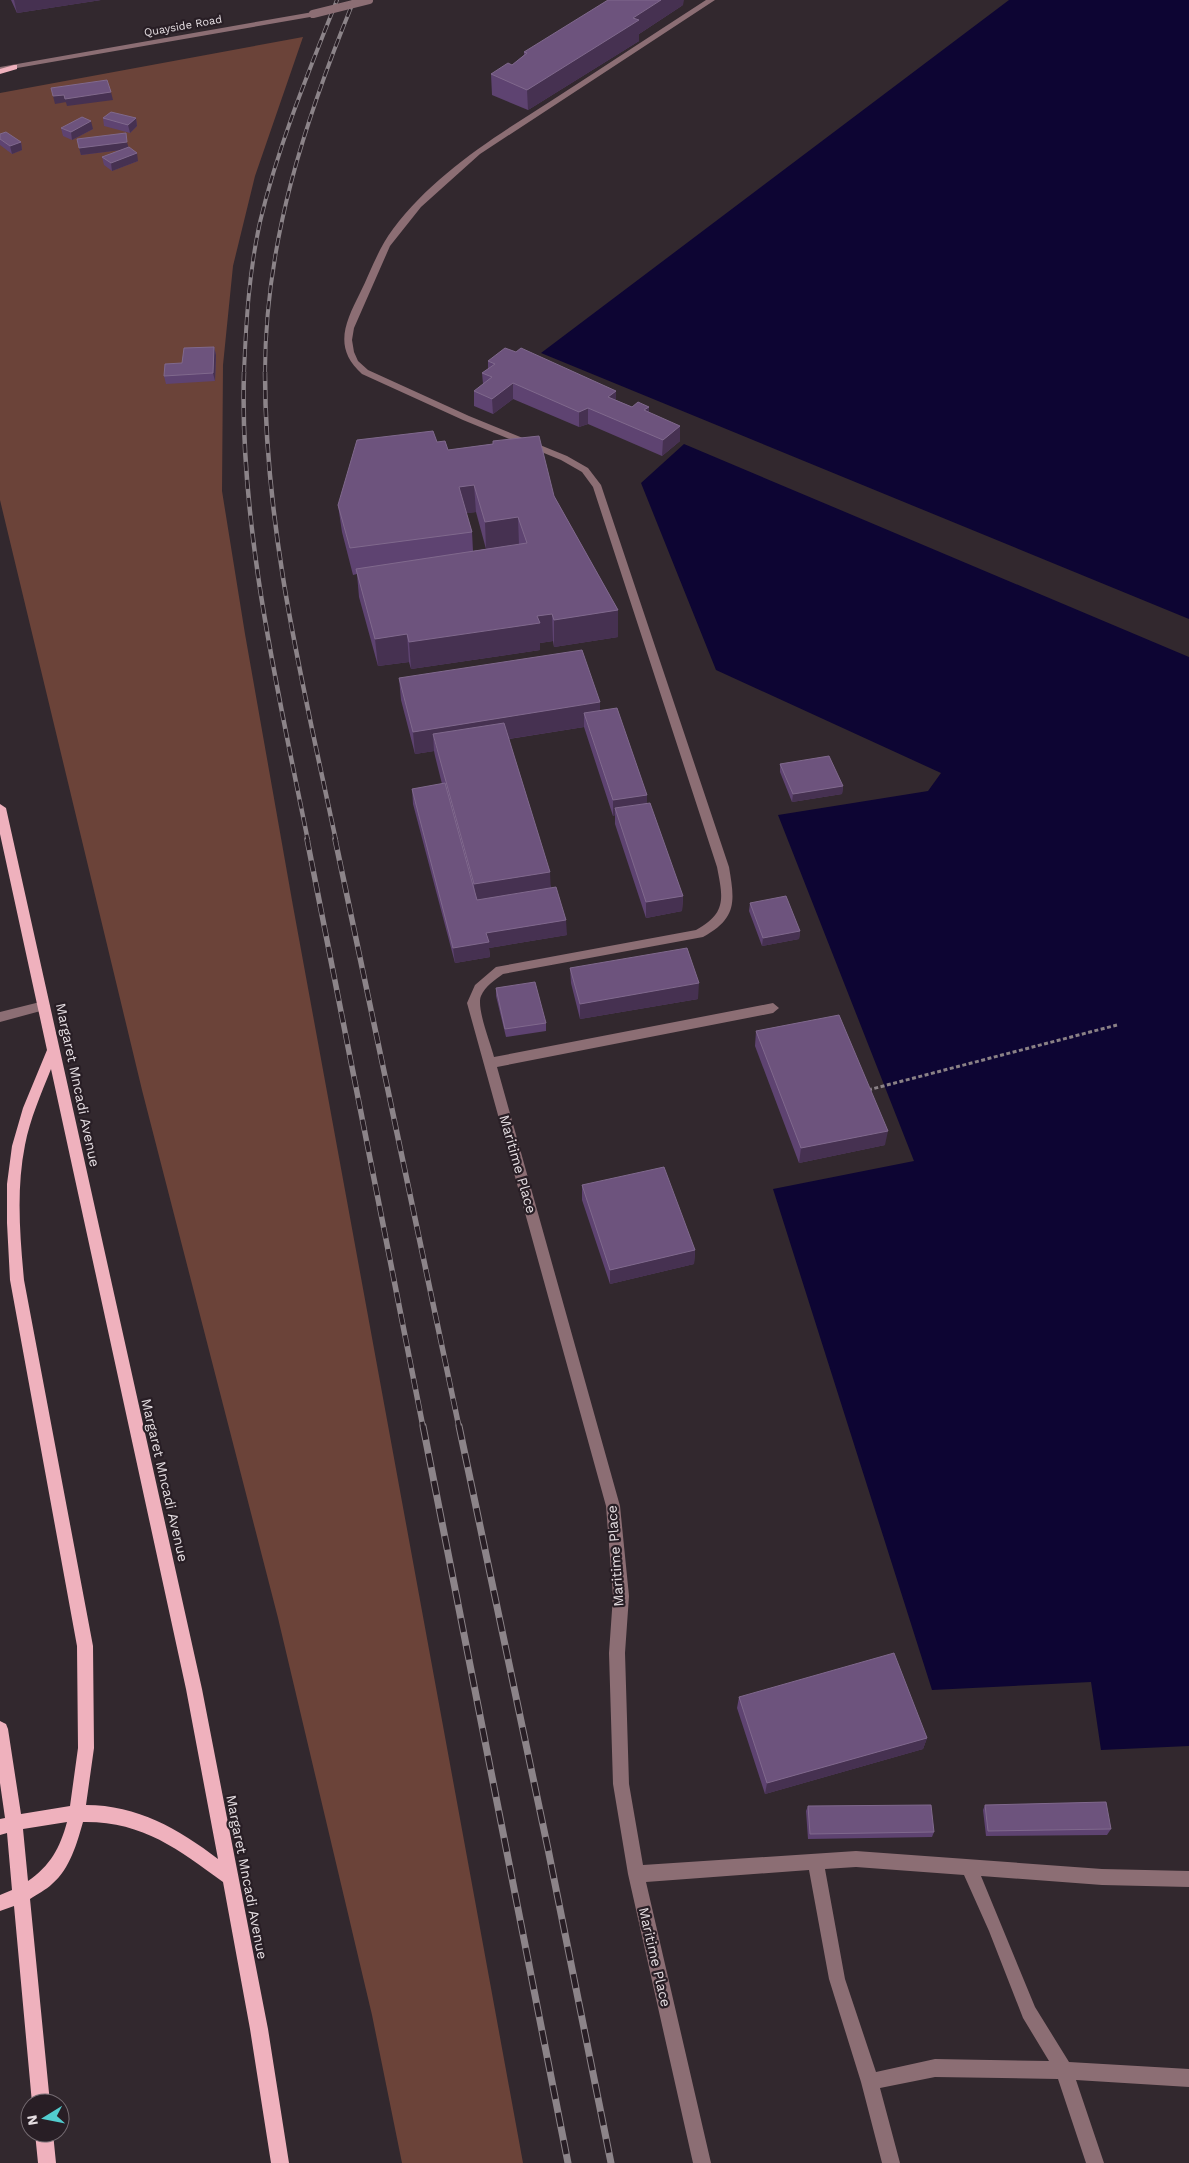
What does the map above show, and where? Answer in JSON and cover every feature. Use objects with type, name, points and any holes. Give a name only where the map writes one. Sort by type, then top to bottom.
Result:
[{"type":"main road","points":[[0,71],[14,67]]},
{"type":"main road","name":"Margaret Mncadi Avenue","points":[[0,808],[44,1006],[52,1052],[194,1689],[259,2029],[280,2163]]},
{"type":"main road","points":[[0,1903],[20,1896],[47,1878],[59,1864],[70,1840],[77,1815],[86,1748],[85,1646],[17,1280],[13,1232],[14,1177],[22,1128],[52,1052]]},
{"type":"main road","points":[[0,1728],[7,1825],[20,1896],[40,2093]]},
{"type":"main road","points":[[7,1825],[102,1812],[149,1825],[187,1847],[229,1877]]},
{"type":"main road","points":[[45,2143],[47,2163]]},
{"type":"street","name":"Quayside Road","points":[[14,67],[313,14],[369,0]]},
{"type":"street","name":"Maritime Place","points":[[702,2163],[636,1874],[621,1775],[617,1653],[621,1596],[613,1506],[473,1003],[475,994],[482,984],[500,970],[699,934],[718,923],[726,911],[728,894],[723,867],[598,487],[585,470],[564,458],[466,418],[365,372],[352,360],[347,342],[352,320],[388,242],[449,175],[477,152],[711,0]]},
{"type":"street","points":[[0,1018],[44,1006]]},
{"type":"street","points":[[490,1063],[773,1008]]},
{"type":"street","points":[[636,1874],[856,1859],[1102,1877],[1189,1879]]},
{"type":"street","points":[[815,1861],[837,1978],[870,2082],[890,2163]]},
{"type":"street","points":[[968,1868],[996,1928],[1029,2012],[1064,2070],[1095,2163]]},
{"type":"street","points":[[870,2082],[935,2068],[1064,2070],[1189,2078]]},
{"type":"path","points":[[865,1090],[1117,1025]]},
{"type":"shaded area","points":[[1009,0],[1189,0],[1189,619],[541,353]]},
{"type":"shaded area","points":[[303,37],[255,176],[233,266],[223,365],[222,491],[293,906],[523,2163],[402,2163],[372,2015],[278,1618],[142,1090],[0,500],[0,93]]},
{"type":"shaded area","points":[[684,444],[1189,657],[1189,1746],[1101,1750],[1091,1682],[932,1690],[773,1189],[914,1161],[778,815],[928,791],[941,773],[716,670],[641,483]]},
{"type":"building","points":[[608,0],[661,0],[633,18],[639,20],[527,90],[491,74],[508,63],[512,65],[527,53],[524,52]]},
{"type":"building","points":[[107,80],[111,92],[65,99],[64,95],[53,96],[51,88]]},
{"type":"building","points":[[111,112],[136,118],[128,125],[103,118]]},
{"type":"building","points":[[82,117],[91,121],[71,132],[61,128]]},
{"type":"building","points":[[6,132],[21,142],[10,146],[0,139],[0,134]]},
{"type":"building","points":[[126,133],[127,142],[79,148],[77,139]]},
{"type":"building","points":[[129,147],[137,153],[111,163],[102,157]]},
{"type":"building","points":[[214,347],[213,373],[164,376],[165,364],[182,363],[184,348]]},
{"type":"building","points":[[505,348],[516,352],[521,348],[616,391],[608,397],[632,407],[638,402],[649,407],[644,410],[680,426],[663,440],[588,408],[579,412],[513,383],[492,399],[474,391],[492,377],[482,373],[495,364],[488,361]]},
{"type":"building","points":[[433,431],[437,442],[445,441],[448,450],[493,444],[493,441],[539,436],[554,496],[618,610],[554,620],[552,614],[537,616],[540,623],[409,642],[407,634],[375,639],[356,569],[527,543],[518,517],[485,522],[474,485],[459,487],[472,532],[350,548],[338,505],[357,440]]},
{"type":"building","points":[[582,650],[600,702],[413,732],[399,678]]},
{"type":"building","points":[[617,708],[647,795],[613,800],[584,713]]},
{"type":"building","points":[[504,723],[550,872],[474,884],[433,734]]},
{"type":"building","points":[[829,756],[843,786],[793,794],[780,764]]},
{"type":"building","points":[[445,783],[477,900],[556,887],[566,920],[486,933],[489,942],[453,948],[412,789]]},
{"type":"building","points":[[650,803],[683,896],[646,902],[615,808]]},
{"type":"building","points":[[786,896],[800,931],[763,938],[750,903]]},
{"type":"building","points":[[687,948],[699,983],[580,1004],[570,968]]},
{"type":"building","points":[[535,982],[546,1023],[505,1029],[496,988]]},
{"type":"building","points":[[839,1015],[888,1131],[801,1148],[756,1031]]},
{"type":"building","points":[[664,1167],[695,1250],[610,1270],[582,1185]]},
{"type":"building","points":[[894,1653],[927,1738],[767,1783],[739,1697]]},
{"type":"building","points":[[1106,1802],[1111,1829],[988,1831],[985,1805]]},
{"type":"building","points":[[931,1805],[934,1832],[810,1834],[808,1806]]},
{"type":"railway","points":[[244,373],[249,297],[260,222],[285,138],[337,0]]},
{"type":"railway","points":[[265,373],[267,324],[272,276],[291,182],[319,90],[354,0]]},
{"type":"railway","points":[[244,373],[244,429],[254,547],[273,667],[308,841]]},
{"type":"railway","points":[[265,373],[271,491],[279,550],[299,666],[336,841]]},
{"type":"railway","points":[[307,839],[423,1427]]},
{"type":"railway","points":[[335,839],[459,1427]]},
{"type":"railway","points":[[423,1426],[568,2163]]},
{"type":"railway","points":[[459,1426],[548,1849],[611,2163]]}]
